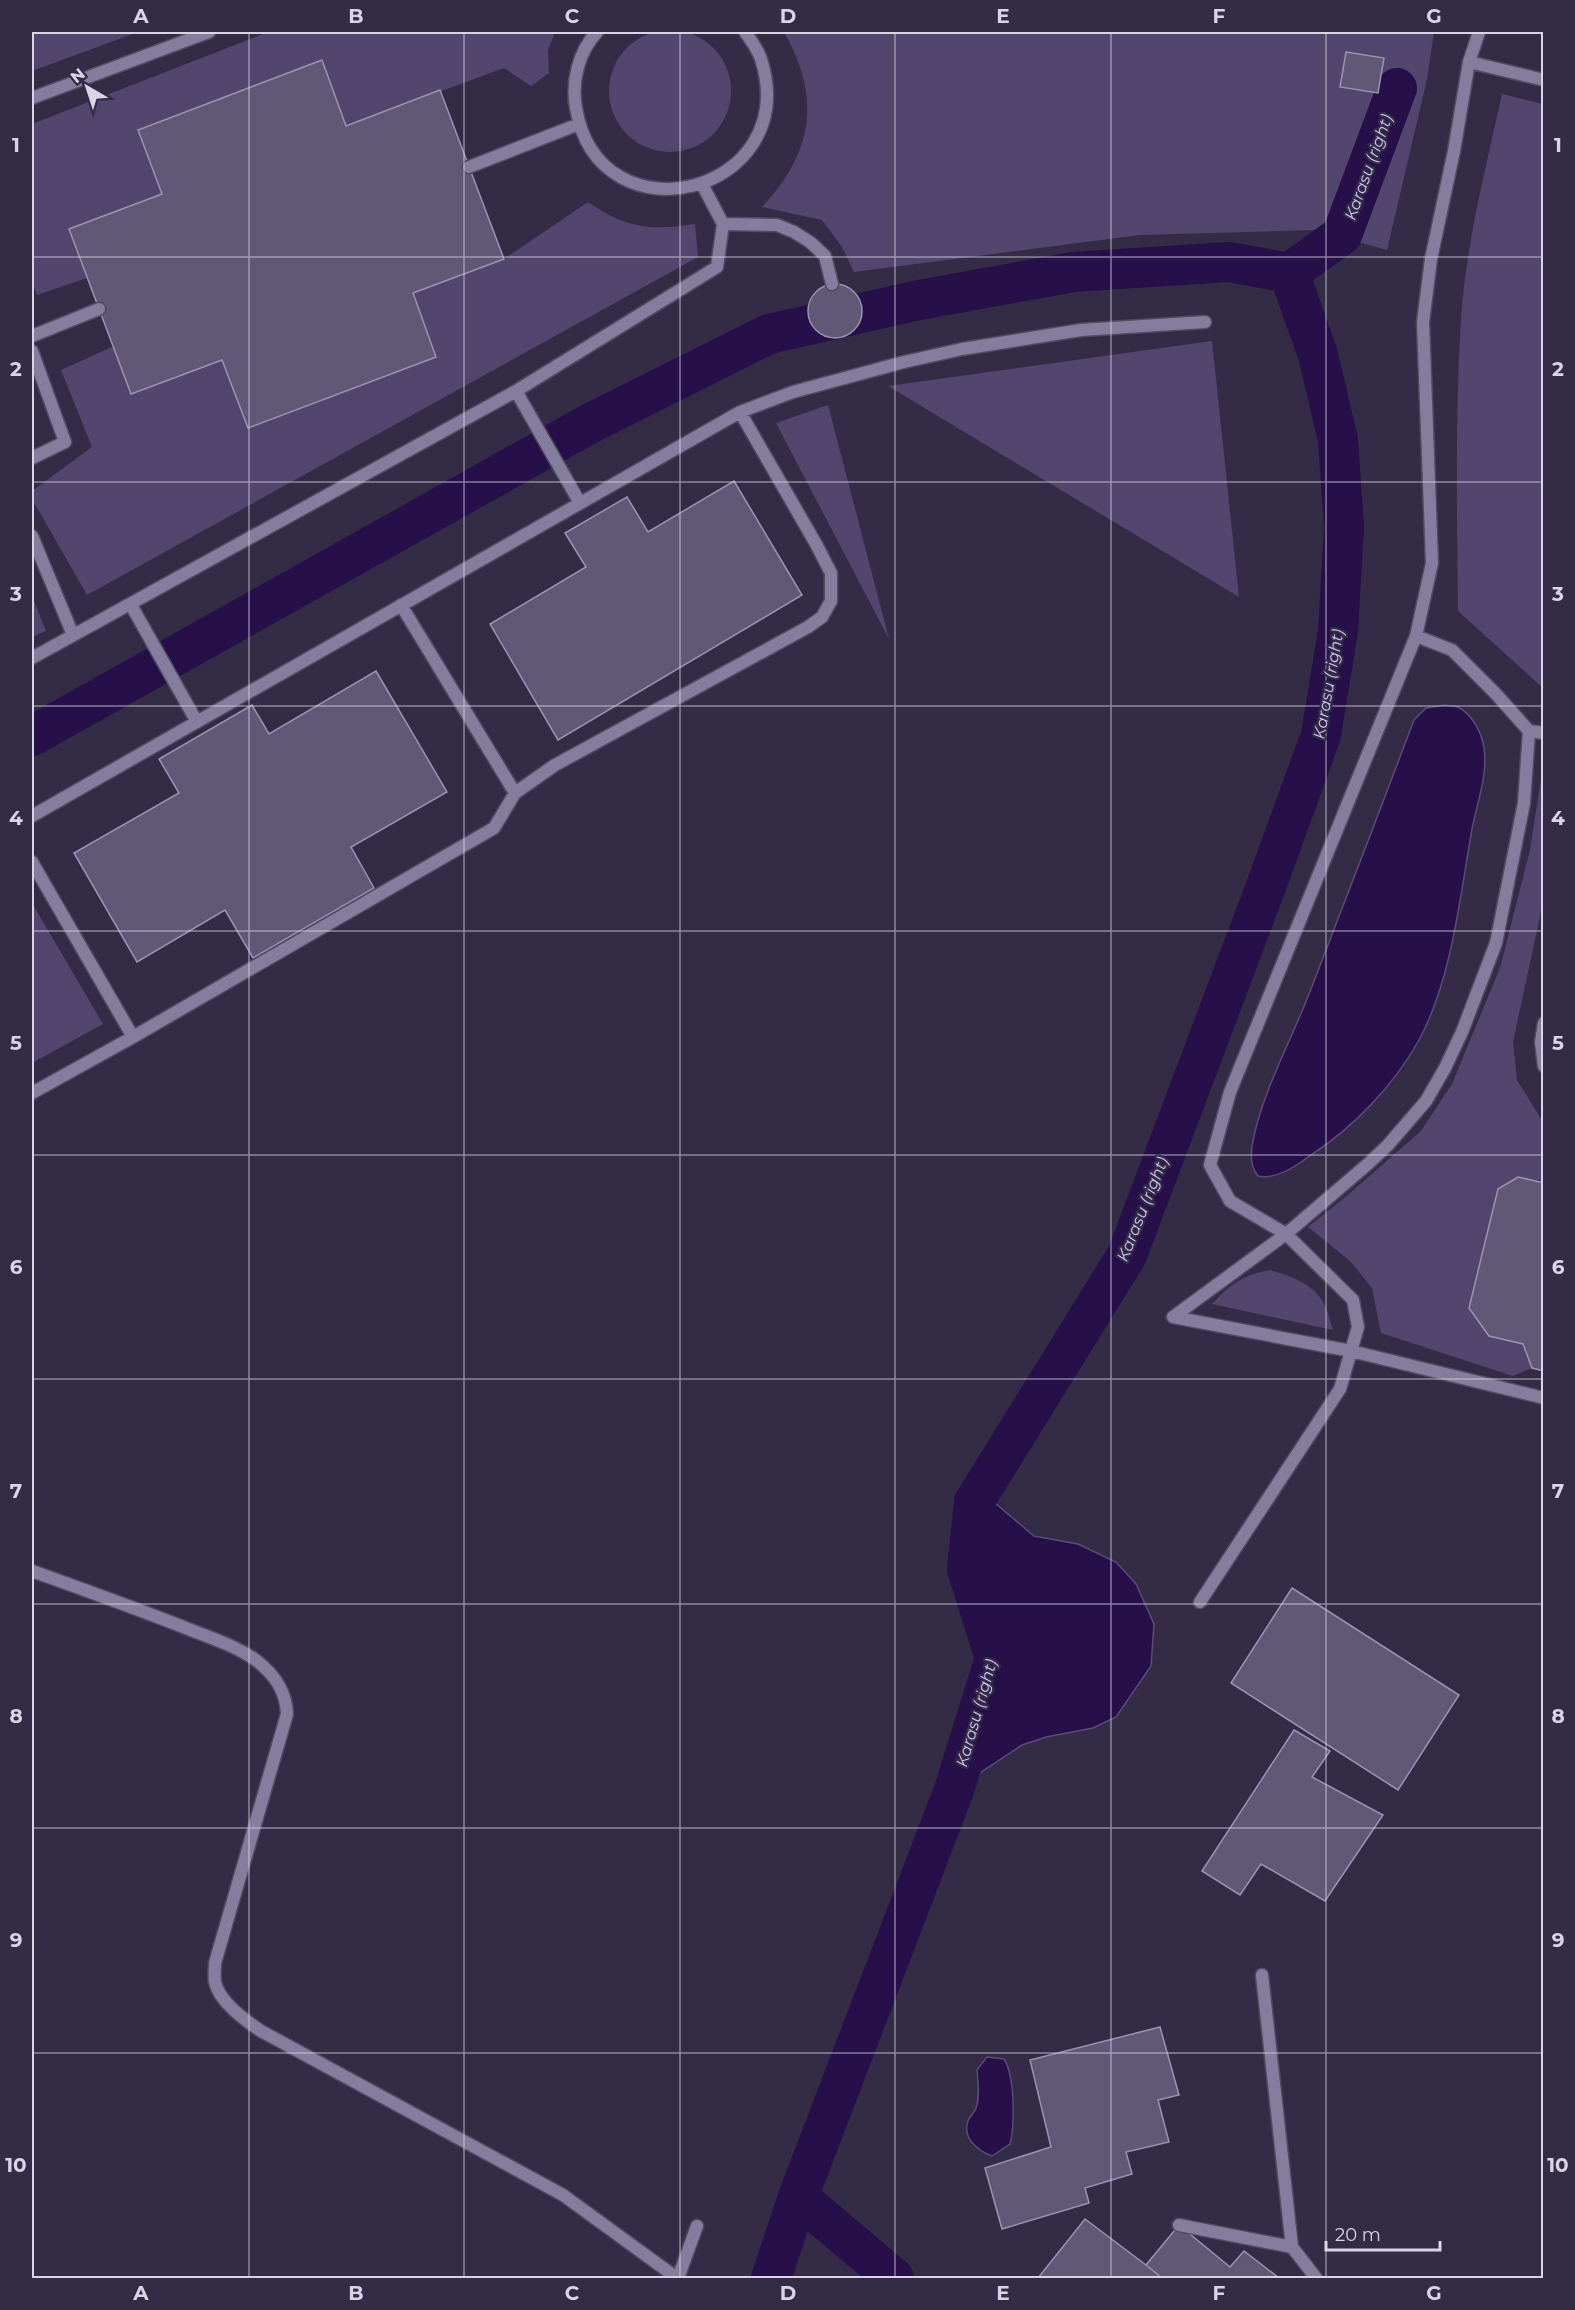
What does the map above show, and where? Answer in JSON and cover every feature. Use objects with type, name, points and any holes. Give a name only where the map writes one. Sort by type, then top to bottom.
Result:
[{"type":"lane","points":[[32,98],[209,32]]},
{"type":"lane","points":[[597,32],[589,40],[578,67],[574,95],[579,124],[590,147],[606,166],[627,180],[652,188],[677,190],[702,184],[730,170],[751,147],[764,118],[768,87],[761,57],[745,32]]},
{"type":"lane","points":[[1200,1602],[1340,1389],[1358,1327],[1353,1300],[1286,1233],[1230,1201],[1210,1165],[1230,1092],[1416,636],[1432,563],[1423,322],[1431,260],[1454,151],[1469,62],[1479,32]]},
{"type":"lane","points":[[1469,62],[1544,80]]},
{"type":"lane","points":[[469,167],[579,124]]},
{"type":"lane","points":[[32,658],[516,391],[717,267],[723,224],[702,184]]},
{"type":"lane","points":[[723,224],[777,225],[794,232],[810,242],[825,256],[832,284]]},
{"type":"lane","points":[[32,336],[99,309]]},
{"type":"lane","points":[[32,816],[740,412],[793,392],[962,349],[1081,330],[1205,322]]},
{"type":"lane","points":[[32,351],[65,442],[32,458]]},
{"type":"lane","points":[[516,391],[580,503]]},
{"type":"lane","points":[[32,1092],[133,1037],[494,828],[514,793],[555,765],[808,627],[822,617],[831,601],[831,573],[740,412]]},
{"type":"lane","points":[[32,536],[73,635]]},
{"type":"lane","points":[[131,605],[197,722]]},
{"type":"lane","points":[[401,605],[514,793]]},
{"type":"lane","points":[[1416,636],[1452,650],[1529,731],[1544,733]]},
{"type":"lane","points":[[1529,731],[1524,803],[1496,943],[1445,1068],[1426,1101],[1389,1145],[1286,1233],[1173,1317],[1351,1351],[1544,1398]]},
{"type":"lane","points":[[32,862],[133,1037]]},
{"type":"lane","points":[[1544,1023],[1541,1042],[1544,1066]]},
{"type":"lane","points":[[32,1571],[231,1646],[256,1661],[274,1677],[282,1689],[287,1714],[215,1963],[215,1984],[227,2003],[261,2031],[563,2194],[678,2278],[697,2226]]},
{"type":"lane","points":[[1262,1976],[1292,2247],[1316,2278]]},
{"type":"lane","points":[[1179,2225],[1292,2247]]},
{"type":"shaded area","points":[[670,30],[693,35],[713,48],[726,68],[731,91],[726,114],[713,134],[693,147],[670,152],[647,147],[627,134],[614,114],[609,91],[614,68],[627,48],[647,35]]},
{"type":"shaded area","points":[[32,32],[138,32],[32,71]]},
{"type":"shaded area","points":[[268,32],[555,32],[548,50],[549,73],[531,86],[504,68],[346,126],[322,60],[138,129],[162,194],[70,229],[87,278],[37,295],[32,281],[32,124]]},
{"type":"shaded area","points":[[784,32],[1434,32],[1427,79],[1387,250],[1314,230],[1140,235],[854,272],[842,247],[822,220],[762,207],[793,166],[802,145],[806,123],[807,101],[803,79],[796,56]]},
{"type":"shaded area","points":[[1502,94],[1543,104],[1543,688],[1458,611],[1457,428],[1461,319],[1472,234]]},
{"type":"shaded area","points":[[588,202],[614,217],[638,225],[664,227],[695,224],[698,257],[87,595],[32,499],[32,491],[92,447],[61,370],[114,346],[222,360],[248,428],[436,357],[413,293],[504,259]]},
{"type":"shaded area","points":[[1212,341],[1239,597],[888,386]]},
{"type":"shaded area","points":[[828,405],[889,639],[776,423]]},
{"type":"shaded area","points":[[32,596],[46,631],[32,637]]},
{"type":"shaded area","points":[[1445,705],[1463,710],[1476,724],[1483,742],[1485,768],[1459,909],[1440,991],[1419,1040],[1409,1057],[1372,1104],[1342,1132],[1293,1168],[1272,1176],[1258,1176],[1251,1158],[1255,1130],[1262,1107],[1311,989],[1414,720],[1426,708]]},
{"type":"shaded area","points":[[1543,766],[1543,902],[1513,1042],[1517,1080],[1543,1122],[1543,1183],[1518,1177],[1498,1189],[1469,1308],[1489,1336],[1523,1344],[1532,1368],[1513,1376],[1381,1333],[1372,1288],[1350,1261],[1308,1227],[1421,1131],[1452,1084],[1500,968],[1530,850]]},
{"type":"shaded area","points":[[32,903],[103,1024],[32,1063]]},
{"type":"shaded area","points":[[1270,1270],[1293,1278],[1313,1290],[1325,1305],[1333,1330],[1212,1304],[1238,1281]]},
{"type":"shaded area","points":[[982,1492],[1034,1536],[1078,1544],[1116,1562],[1136,1584],[1154,1624],[1151,1666],[1116,1717],[1093,1728],[1046,1737],[1022,1745],[954,1790],[995,1658],[967,1569],[974,1502]]},
{"type":"shaded area","points":[[987,2057],[1004,2059],[1008,2067],[1013,2100],[1010,2144],[992,2156],[972,2143],[967,2133],[968,2121],[977,2103],[977,2070]]},
{"type":"building","points":[[1346,52],[1384,58],[1378,93],[1340,87]]},
{"type":"building","points":[[322,60],[346,126],[440,90],[504,259],[413,293],[436,357],[248,428],[222,360],[131,394],[69,229],[162,194],[138,130]]},
{"type":"building","points":[[835,284],[845,286],[854,292],[860,301],[862,311],[860,321],[854,330],[845,336],[835,338],[825,336],[816,330],[810,321],[808,311],[810,301],[816,292],[825,286]]},
{"type":"building","points":[[734,481],[802,595],[558,740],[490,624],[586,567],[565,533],[627,497],[648,532]]},
{"type":"building","points":[[376,671],[447,792],[351,847],[374,888],[253,958],[225,910],[137,962],[74,853],[179,793],[159,759],[252,705],[269,734]]},
{"type":"building","points":[[1518,1177],[1544,1183],[1544,1371],[1532,1368],[1523,1344],[1489,1336],[1469,1308],[1498,1189]]},
{"type":"building","points":[[1292,1588],[1459,1695],[1398,1790],[1231,1683]]},
{"type":"building","points":[[1294,1730],[1330,1751],[1312,1777],[1383,1815],[1325,1901],[1261,1864],[1240,1895],[1202,1871]]},
{"type":"building","points":[[1160,2027],[1179,2095],[1158,2100],[1169,2142],[1126,2152],[1132,2174],[1085,2188],[1089,2203],[1002,2229],[985,2168],[1051,2147],[1030,2060]]},
{"type":"building","points":[[1085,2219],[1146,2265],[1162,2278],[1038,2278]]},
{"type":"building","points":[[1179,2225],[1230,2267],[1244,2251],[1279,2278],[1162,2278],[1146,2265]]},
{"type":"waterway","name":"Karasu (right)","points":[[894,2278],[798,2197],[954,1790],[995,1658],[967,1569],[974,1502],[1127,1255],[1321,735],[1338,631],[1344,527],[1338,440],[1318,355],[1289,273],[1342,235],[1397,88]]},
{"type":"waterway","points":[[32,736],[589,424],[769,334],[914,301],[1073,272],[1229,262],[1289,273]]},
{"type":"waterway","points":[[771,2278],[798,2197]]}]
